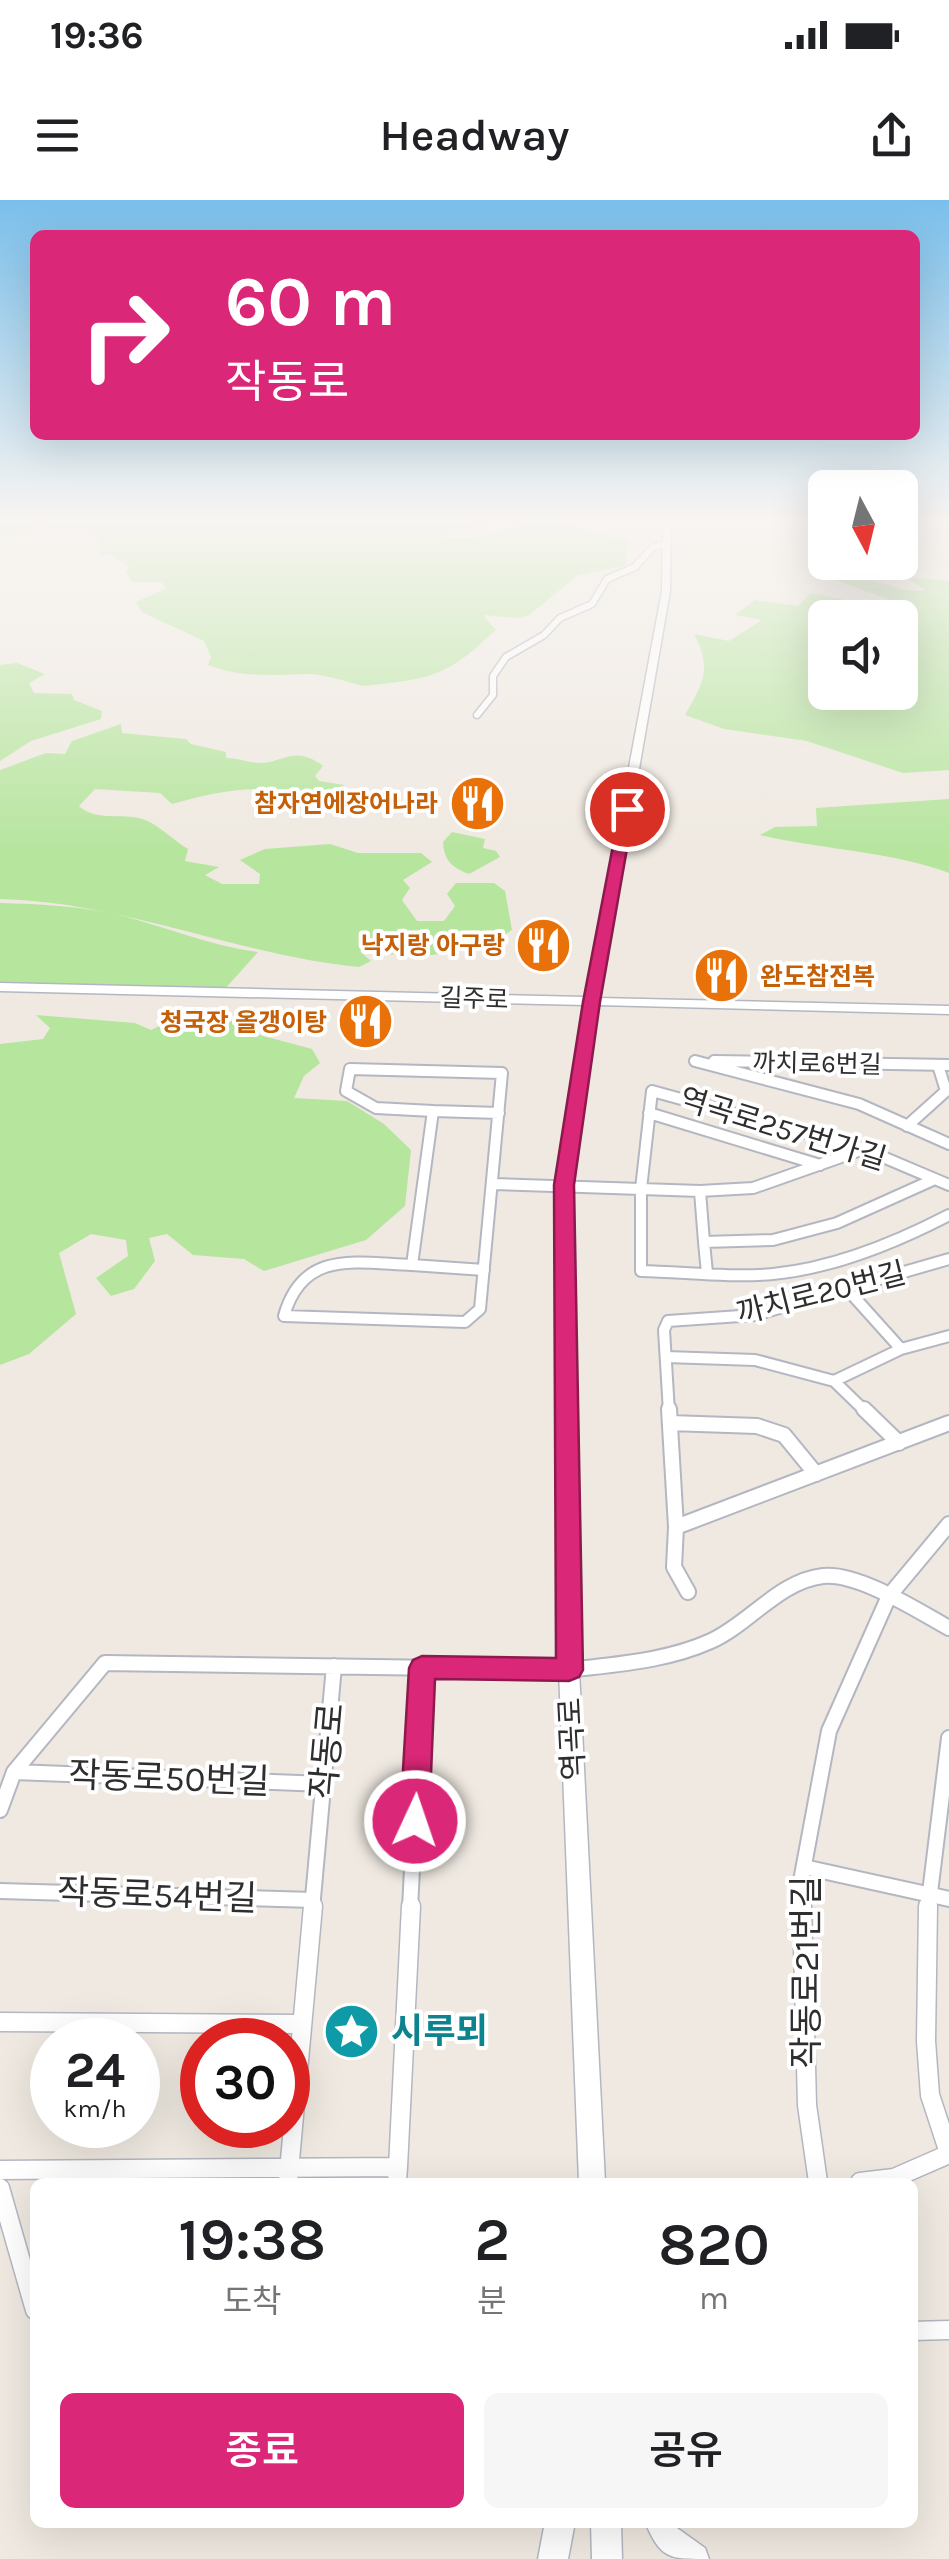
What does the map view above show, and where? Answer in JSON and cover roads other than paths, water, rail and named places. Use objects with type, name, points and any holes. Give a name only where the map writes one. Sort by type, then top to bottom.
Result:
[{"type":"street","points":[[477,715],[493,695],[494,676],[506,657],[546,633]]},
{"type":"street","name":"역곡로","points":[[592,2178],[569,1670],[564,1185],[592,1002],[658,633]]},
{"type":"street","name":"길주로","points":[[0,987],[949,1010]]},
{"type":"street","name":"까치로6번길","points":[[695,1060],[944,1065],[946,1091],[907,1126],[859,1104],[695,1060]]},
{"type":"street","points":[[484,1270],[324,1266],[299,1276],[287,1295],[284,1316],[464,1322],[480,1308],[494,1184],[502,1073],[350,1068],[346,1091],[376,1108],[499,1114]]},
{"type":"street","name":"역곡로257번가길","points":[[706,1273],[641,1271],[640,1189],[652,1090],[864,1149],[949,1186]]},
{"type":"street","points":[[412,1266],[433,1111]]},
{"type":"street","points":[[650,1114],[820,1165]]},
{"type":"street","points":[[907,1126],[949,1144]]},
{"type":"street","points":[[494,1184],[700,1191],[753,1188],[864,1149]]},
{"type":"street","points":[[704,1242],[773,1240],[836,1223],[934,1179]]},
{"type":"street","points":[[700,1191],[706,1273],[774,1274],[814,1267],[924,1229],[949,1215]]},
{"type":"street","name":"까치로20번길","points":[[688,1592],[674,1567],[676,1527],[664,1330],[668,1320],[755,1316],[949,1259]]},
{"type":"street","points":[[848,1288],[901,1349]]},
{"type":"street","points":[[834,1380],[901,1349],[949,1336]]},
{"type":"street","name":"까치로20번길","points":[[666,1357],[755,1360],[834,1380],[899,1442]]},
{"type":"street","points":[[670,1423],[757,1426],[784,1435],[816,1474]]},
{"type":"street","points":[[676,1527],[949,1424]]},
{"type":"street","name":"작동로21번길","points":[[817,2178],[807,2105],[804,1867],[829,1731],[889,1596],[949,1524]]},
{"type":"street","name":"작동로","points":[[303,2018],[334,1666],[569,1670],[637,1662],[712,1641],[792,1586],[826,1574],[889,1596],[949,1628]]},
{"type":"street","points":[[0,1810],[14,1772],[105,1663],[334,1666]]},
{"type":"street","points":[[0,2170],[398,2175],[422,1668]]},
{"type":"street","points":[[894,2178],[949,2154],[930,2095],[926,2041],[928,1892],[949,1738]]},
{"type":"street","name":"작동로50번길","points":[[14,1772],[324,1784]]},
{"type":"street","points":[[804,1867],[949,1898]]},
{"type":"street","name":"작동로54번길","points":[[0,1891],[313,1900]]},
{"type":"street","points":[[0,2022],[180,2023]]},
{"type":"street","name":"작동로","points":[[288,2175],[291,2148]]},
{"type":"street","points":[[0,2188],[30,2293]]},
{"type":"street","points":[[918,2331],[949,2330]]},
{"type":"street","points":[[553,2559],[559,2528]]},
{"type":"street","points":[[606,2528],[607,2559]]},
{"type":"street","points":[[662,2528],[666,2538],[694,2559]]},
{"type":"place","name":"참자연에장어나라","points":[[477,803]]},
{"type":"place","name":"낙지랑 아구랑","points":[[544,945]]},
{"type":"place","name":"완도참전복","points":[[721,976]]},
{"type":"place","name":"청국장 올갱이탕","points":[[366,1022]]},
{"type":"place","name":"시루뫼","points":[[352,2031]]}]
